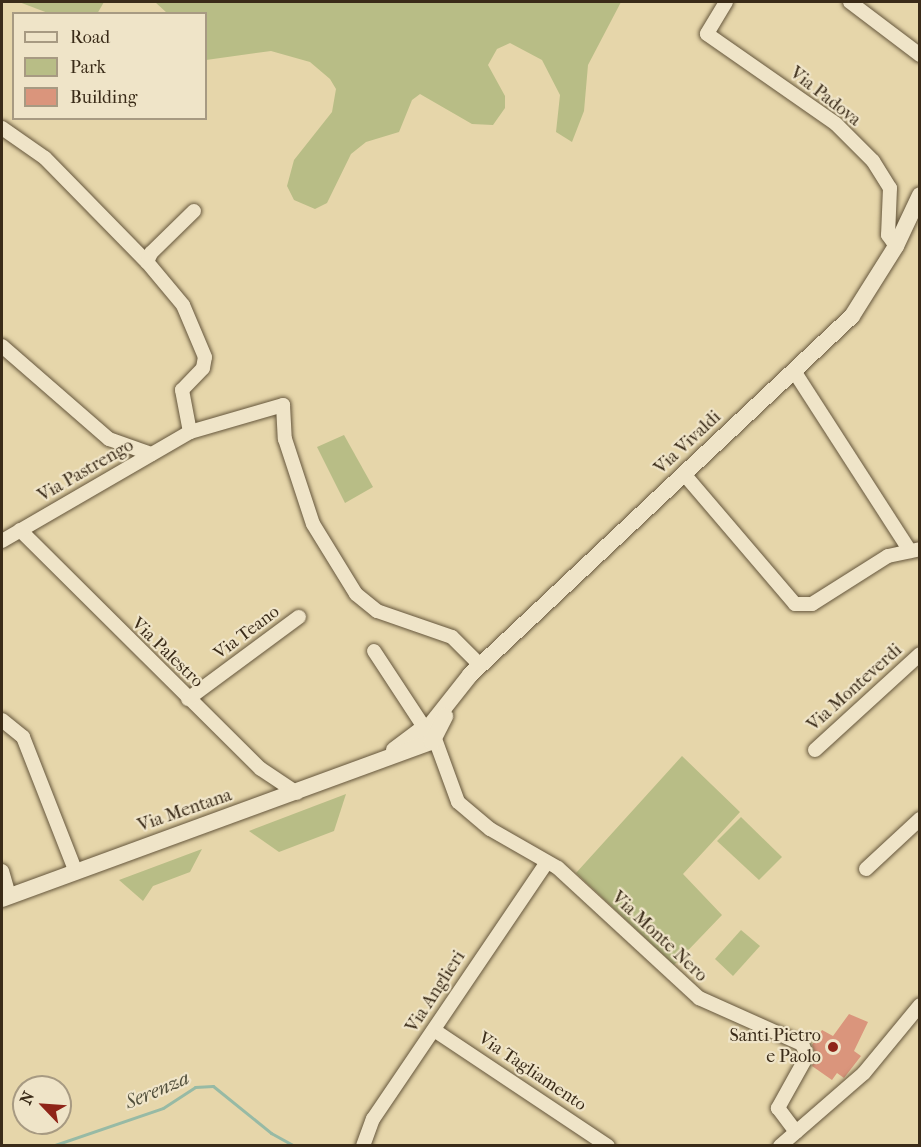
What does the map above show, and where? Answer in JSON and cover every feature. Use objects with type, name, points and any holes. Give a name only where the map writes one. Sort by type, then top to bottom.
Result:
[{"type":"street","name":"Via Padova","points":[[726,2],[707,34],[836,124],[873,161],[890,188],[888,235],[896,246]]},
{"type":"street","points":[[850,2],[920,55]]},
{"type":"street","points":[[2,128],[45,158],[147,262],[183,305],[205,357],[203,368],[182,390],[190,432]]},
{"type":"street","name":"Via Vivaldi","points":[[428,735],[453,696],[480,665],[852,316],[896,246],[920,195]]},
{"type":"street","points":[[147,262],[151,253],[194,212]]},
{"type":"street","name":"Via Pastrengo","points":[[2,346],[109,439],[151,454]]},
{"type":"street","points":[[684,474],[795,604],[812,604],[888,556],[915,550],[794,371]]},
{"type":"street","points":[[151,454],[190,432],[283,405],[285,439],[313,524],[357,594],[376,611],[452,637],[480,665]]},
{"type":"street","name":"Via Pastrengo","points":[[2,541],[151,454]]},
{"type":"street","name":"Via Palestro","points":[[20,531],[261,769],[297,793]]},
{"type":"street","name":"Via Teano","points":[[188,699],[298,617]]},
{"type":"street","name":"Via Monte Nero","points":[[374,651],[443,759],[458,802],[490,829],[547,862],[699,998],[802,1044],[807,1056],[778,1108],[796,1132]]},
{"type":"street","name":"Via Monteverdi","points":[[815,750],[920,654]]},
{"type":"street","points":[[2,720],[22,737],[75,870]]},
{"type":"street","name":"Via Mentana","points":[[5,897],[75,870],[297,793],[381,760],[428,735]]},
{"type":"street","points":[[866,869],[920,819]]},
{"type":"street","name":"Via Anglieri","points":[[363,1146],[373,1119],[547,862]]},
{"type":"street","points":[[2,871],[5,897]]},
{"type":"street","points":[[780,1146],[864,1072],[919,1005]]},
{"type":"street","name":"Via Tagliamento","points":[[434,1030],[608,1146]]},
{"type":"green space","points":[[19,2],[104,2],[98,12],[45,12]]},
{"type":"green space","points":[[155,2],[621,2],[588,65],[584,111],[572,142],[556,132],[560,95],[542,60],[510,43],[497,49],[488,65],[505,96],[505,108],[493,125],[472,124],[420,94],[412,100],[399,132],[366,142],[351,154],[327,203],[315,209],[294,200],[287,186],[294,160],[332,112],[336,89],[330,79],[310,62],[271,51],[207,60],[207,12],[166,12]]},
{"type":"green space","points":[[344,435],[373,487],[345,503],[317,447]]},
{"type":"green space","points":[[682,756],[740,812],[683,874],[722,915],[674,965],[576,873]]},
{"type":"green space","points":[[346,794],[334,831],[279,852],[249,831]]},
{"type":"green space","points":[[741,817],[782,857],[759,880],[717,841]]},
{"type":"green space","points":[[202,849],[190,872],[153,886],[143,901],[119,880]]},
{"type":"green space","points":[[741,930],[760,946],[733,976],[715,959]]},
{"type":"building","name":"Santi Pietro e Paolo","points":[[849,1014],[868,1022],[854,1051],[861,1056],[844,1078],[837,1073],[832,1080],[812,1066],[816,1056],[812,1045],[822,1030],[833,1036]]},
{"type":"waterway","name":"Serenza","points":[[52,1146],[163,1108],[195,1087],[213,1086],[271,1133],[294,1146]]},
{"type":"place","name":"Santi Pietro e Paolo","points":[[833,1047]]}]
